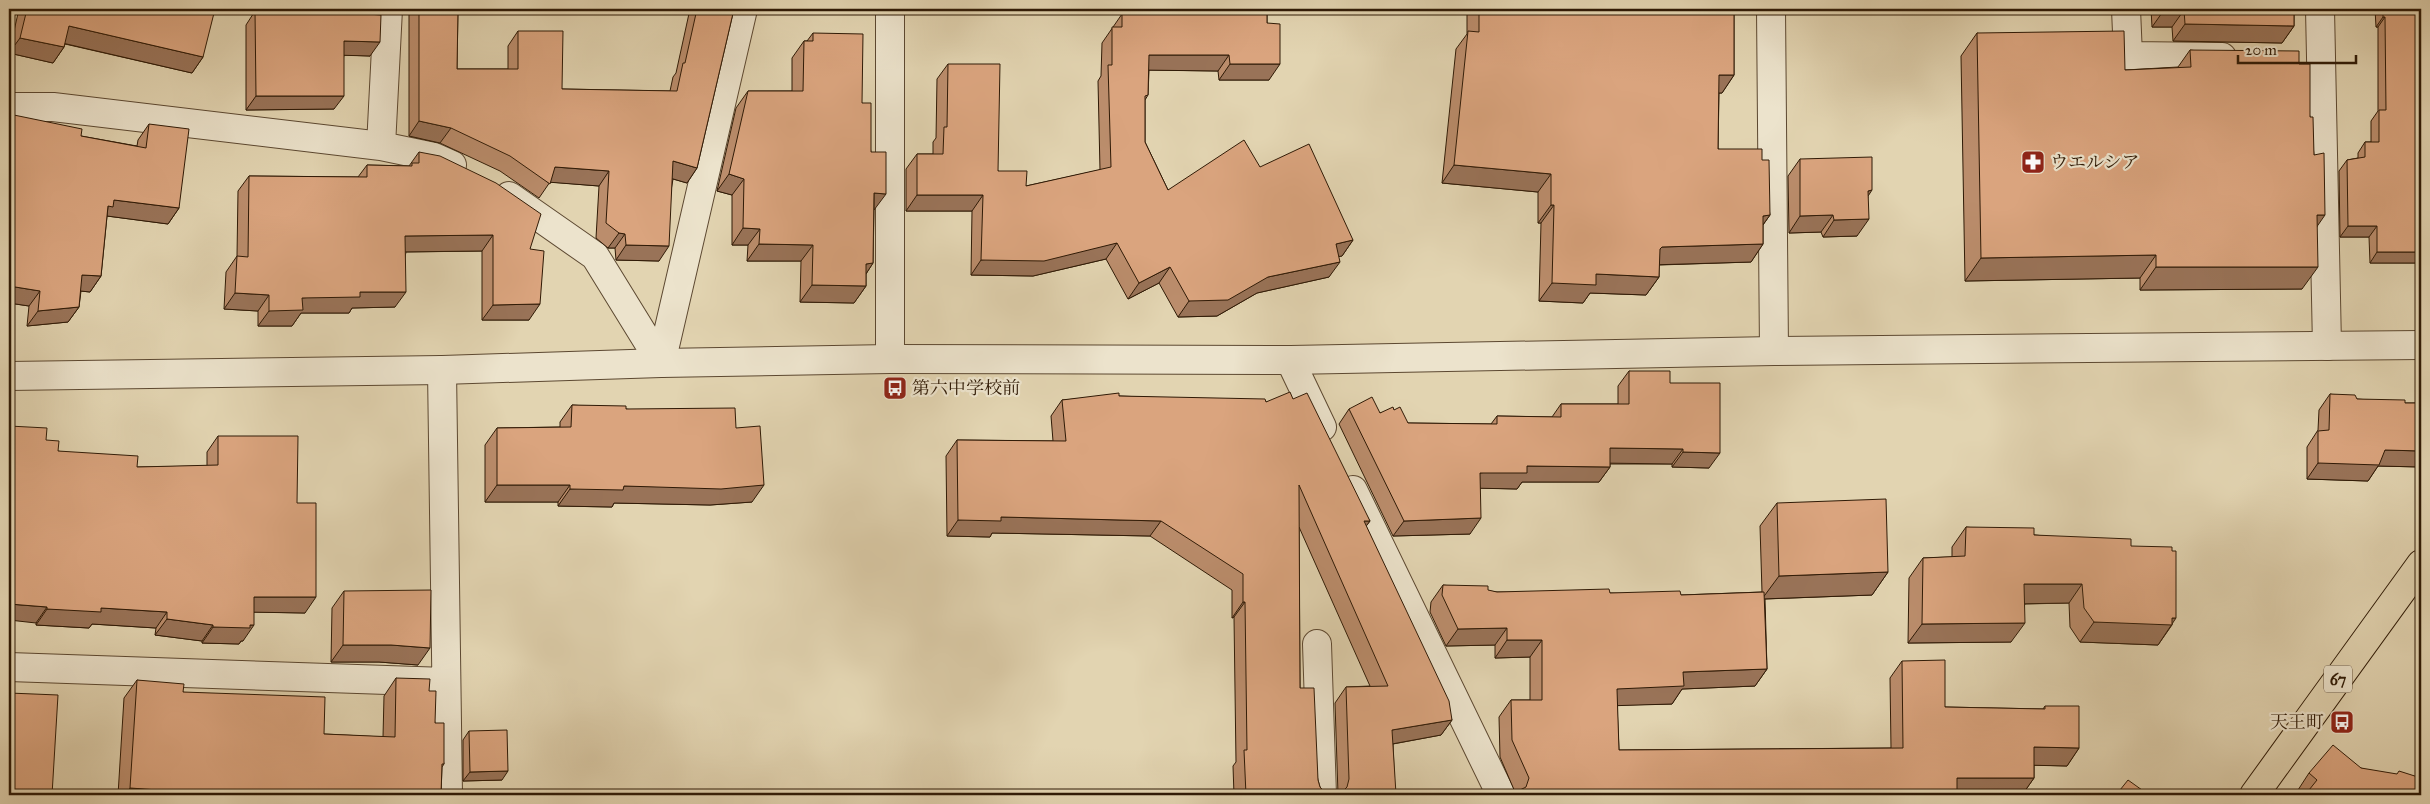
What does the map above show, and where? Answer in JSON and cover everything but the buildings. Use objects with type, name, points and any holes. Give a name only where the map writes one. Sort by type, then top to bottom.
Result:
[{"type":"main road","name":"67","points":[[2254,795],[2421,564]]},
{"type":"street","points":[[381,146],[388,9]]},
{"type":"street","points":[[661,363],[743,9]]},
{"type":"street","points":[[890,9],[890,359]]},
{"type":"street","points":[[1771,9],[1774,351]]},
{"type":"street","points":[[2126,9],[2128,56],[2244,58]]},
{"type":"street","points":[[2320,9],[2327,346]]},
{"type":"street","points":[[2292,58],[2321,59]]},
{"type":"street","points":[[9,107],[53,107],[381,146],[434,157],[480,179],[595,256],[661,363]]},
{"type":"street","points":[[9,376],[442,370],[661,363],[890,359],[1290,360],[1774,351],[2421,345]]},
{"type":"street","points":[[1290,360],[1501,795]]},
{"type":"street","points":[[442,370],[448,795]]},
{"type":"street","points":[[1317,644],[1322,795]]},
{"type":"street","points":[[9,667],[446,682]]},
{"type":"place","name":"ウエルシア","points":[[2033,162]]},
{"type":"place","name":"第六中学校前","points":[[895,388]]},
{"type":"place","name":"天王町","points":[[2342,722]]}]
